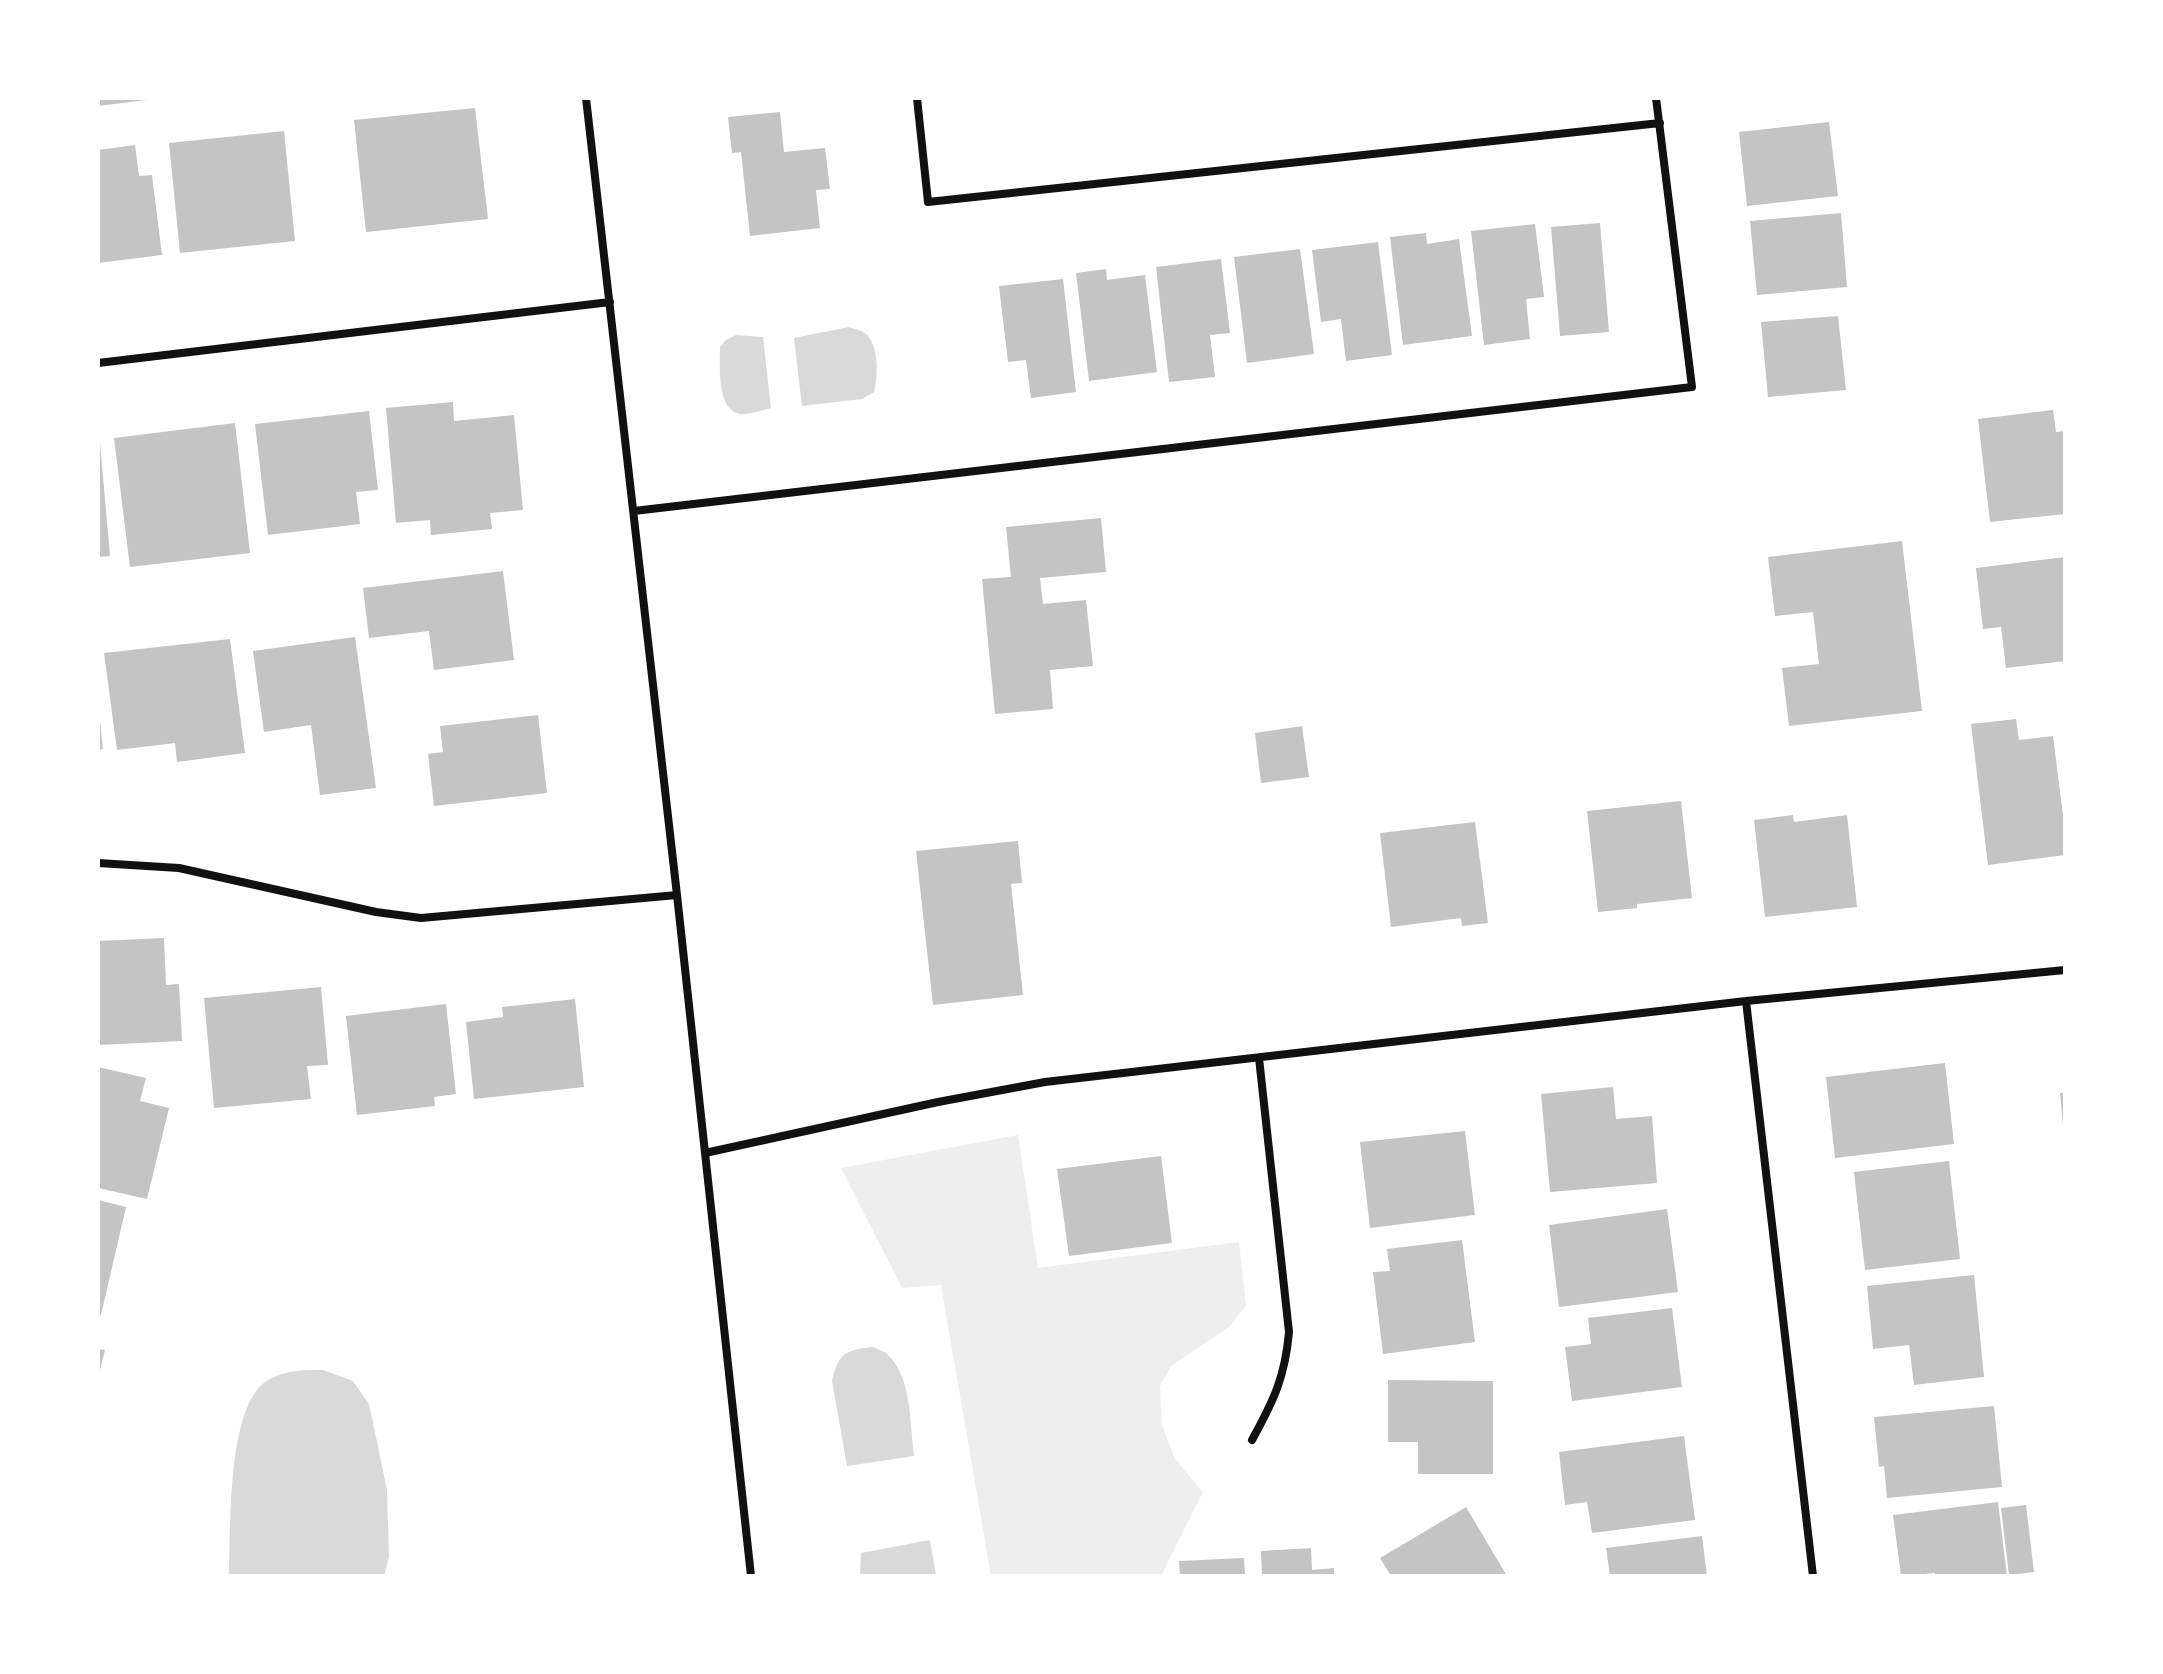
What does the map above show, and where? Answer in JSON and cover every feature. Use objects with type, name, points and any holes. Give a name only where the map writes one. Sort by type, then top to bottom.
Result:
[{"type":"street","points":[[586,98],[751,1576]]},
{"type":"street","points":[[917,98],[928,202],[1660,123]]},
{"type":"street","points":[[634,511],[1692,387],[1656,98]]},
{"type":"street","points":[[98,363],[610,302]]},
{"type":"street","points":[[98,863],[179,868],[376,912],[421,918],[677,895]]},
{"type":"street","points":[[705,1153],[1045,1082],[1746,1001],[2065,970]]},
{"type":"street","points":[[1746,1001],[1813,1576]]},
{"type":"street","points":[[1252,1440],[1277,1394],[1286,1366],[1289,1332],[1259,1058]]},
{"type":"shaded area","points":[[849,327],[865,333],[874,347],[877,371],[874,392],[862,399],[802,406],[794,338]]},
{"type":"shaded area","points":[[736,335],[763,337],[771,408],[736,413],[724,399],[720,347]]},
{"type":"shaded area","points":[[1018,1135],[1038,1268],[1239,1242],[1246,1306],[1229,1327],[1171,1366],[1160,1386],[1162,1425],[1175,1459],[1203,1492],[1161,1576],[991,1576],[941,1285],[902,1288],[841,1168]]},
{"type":"shaded area","points":[[872,1347],[887,1354],[902,1377],[909,1403],[914,1456],[847,1466],[832,1381],[844,1355]]},
{"type":"shaded area","points":[[323,1370],[353,1381],[369,1404],[387,1490],[389,1557],[384,1576],[229,1576],[231,1500],[244,1415],[254,1394],[268,1380],[288,1372]]},
{"type":"shaded area","points":[[930,1540],[936,1576],[860,1576],[861,1553]]},
{"type":"building","points":[[98,98],[147,98],[147,100],[98,106]]},
{"type":"building","points":[[475,108],[488,219],[366,232],[354,120]]},
{"type":"building","points":[[780,112],[784,152],[825,148],[830,189],[816,190],[820,228],[750,236],[741,152],[732,153],[728,117]]},
{"type":"building","points":[[1829,122],[1838,196],[1747,206],[1739,132]]},
{"type":"building","points":[[284,131],[295,241],[180,253],[169,143]]},
{"type":"building","points":[[135,145],[139,176],[152,175],[162,255],[98,263],[98,150]]},
{"type":"building","points":[[1841,213],[1847,287],[1757,295],[1750,221]]},
{"type":"building","points":[[1600,223],[1609,332],[1560,336],[1551,227]]},
{"type":"building","points":[[1535,224],[1544,297],[1526,299],[1530,339],[1484,345],[1471,231]]},
{"type":"building","points":[[1426,233],[1427,244],[1459,239],[1472,336],[1403,345],[1390,237]]},
{"type":"building","points":[[1378,242],[1392,355],[1346,361],[1341,319],[1321,322],[1312,250]]},
{"type":"building","points":[[1300,249],[1314,354],[1247,363],[1234,257]]},
{"type":"building","points":[[1221,259],[1230,333],[1210,335],[1215,377],[1169,382],[1156,267]]},
{"type":"building","points":[[1106,269],[1107,280],[1145,275],[1157,372],[1089,381],[1076,273]]},
{"type":"building","points":[[1063,279],[1076,392],[1031,398],[1026,360],[1008,362],[999,286]]},
{"type":"building","points":[[1838,316],[1846,390],[1768,397],[1761,322]]},
{"type":"building","points":[[453,402],[454,421],[514,415],[523,510],[490,513],[492,529],[431,535],[430,520],[396,523],[386,408]]},
{"type":"building","points":[[2053,410],[2056,432],[2065,431],[2065,514],[1990,522],[1978,419]]},
{"type":"building","points":[[369,411],[378,490],[356,492],[360,524],[268,535],[255,424]]},
{"type":"building","points":[[235,423],[250,553],[130,567],[114,438]]},
{"type":"building","points":[[98,443],[110,556],[98,557]]},
{"type":"building","points":[[1101,518],[1106,572],[1040,578],[1043,604],[1086,600],[1093,666],[1050,670],[1053,709],[995,714],[982,579],[1011,577],[1006,527]]},
{"type":"building","points":[[1902,541],[1922,711],[1789,726],[1782,668],[1819,664],[1813,612],[1775,616],[1768,557]]},
{"type":"building","points":[[2065,557],[2065,661],[2006,668],[2001,627],[1983,629],[1976,568]]},
{"type":"building","points":[[503,571],[514,660],[434,670],[429,631],[369,638],[363,588]]},
{"type":"building","points":[[355,637],[376,788],[320,795],[311,725],[264,732],[253,651]]},
{"type":"building","points":[[230,639],[245,753],[177,762],[175,743],[117,750],[104,653]]},
{"type":"building","points":[[538,715],[547,793],[434,806],[428,754],[443,752],[440,726]]},
{"type":"building","points":[[2016,719],[2019,740],[2053,736],[2065,831],[2065,855],[1988,865],[1971,724]]},
{"type":"building","points":[[98,723],[103,749],[98,750]]},
{"type":"building","points":[[1302,726],[1309,777],[1261,783],[1255,733]]},
{"type":"building","points":[[1681,801],[1692,898],[1598,912],[1587,811]]},
{"type":"building","points":[[1793,815],[1794,822],[1847,815],[1857,907],[1765,917],[1754,820]]},
{"type":"building","points":[[1475,822],[1488,923],[1462,926],[1461,918],[1391,927],[1380,833]]},
{"type":"building","points":[[1018,841],[1022,883],[1011,884],[1023,995],[933,1005],[916,851]]},
{"type":"building","points":[[164,938],[166,985],[179,984],[182,1041],[98,1045],[98,941]]},
{"type":"building","points":[[321,987],[328,1065],[307,1066],[311,1099],[214,1108],[204,998]]},
{"type":"building","points":[[575,999],[584,1087],[474,1099],[466,1022],[503,1017],[502,1007]]},
{"type":"building","points":[[446,1004],[456,1094],[434,1097],[435,1106],[357,1115],[346,1016]]},
{"type":"building","points":[[1945,1063],[1954,1144],[1835,1158],[1826,1077]]},
{"type":"building","points":[[98,1067],[146,1078],[140,1101],[169,1108],[147,1199],[98,1188]]},
{"type":"building","points":[[1613,1087],[1616,1119],[1652,1116],[1657,1183],[1550,1192],[1541,1094]]},
{"type":"building","points":[[2060,1093],[2065,1093],[2065,1125],[2063,1125]]},
{"type":"building","points":[[1465,1131],[1475,1215],[1370,1228],[1360,1142]]},
{"type":"building","points":[[1161,1156],[1172,1243],[1069,1256],[1057,1169]]},
{"type":"building","points":[[1949,1161],[1960,1259],[1865,1270],[1854,1172]]},
{"type":"building","points":[[98,1200],[126,1207],[101,1315],[98,1314]]},
{"type":"building","points":[[1667,1209],[1678,1292],[1559,1307],[1549,1225]]},
{"type":"building","points":[[1462,1240],[1475,1342],[1383,1354],[1373,1272],[1390,1271],[1387,1249]]},
{"type":"building","points":[[1974,1275],[1984,1377],[1914,1385],[1909,1345],[1873,1349],[1867,1286]]},
{"type":"building","points":[[1672,1308],[1682,1387],[1572,1401],[1565,1347],[1591,1344],[1588,1318]]},
{"type":"building","points":[[98,1349],[105,1350],[99,1374],[98,1374]]},
{"type":"building","points":[[1388,1380],[1493,1381],[1493,1474],[1418,1474],[1418,1442],[1388,1442]]},
{"type":"building","points":[[1994,1406],[2002,1487],[1887,1498],[1884,1466],[1879,1467],[1874,1417]]},
{"type":"building","points":[[1684,1436],[1695,1520],[1592,1533],[1587,1502],[1565,1505],[1559,1452]]},
{"type":"building","points":[[1998,1502],[2007,1576],[1935,1576],[1935,1573],[1901,1576],[1893,1515]]},
{"type":"building","points":[[2026,1505],[2034,1572],[2009,1575],[2001,1508]]},
{"type":"building","points":[[1466,1507],[1507,1576],[1391,1576],[1380,1558]]},
{"type":"building","points":[[1702,1536],[1707,1576],[1610,1576],[1606,1548]]},
{"type":"building","points":[[1311,1548],[1312,1570],[1334,1568],[1334,1576],[1262,1576],[1261,1551]]},
{"type":"building","points":[[1244,1558],[1245,1576],[1180,1576],[1179,1561]]}]
